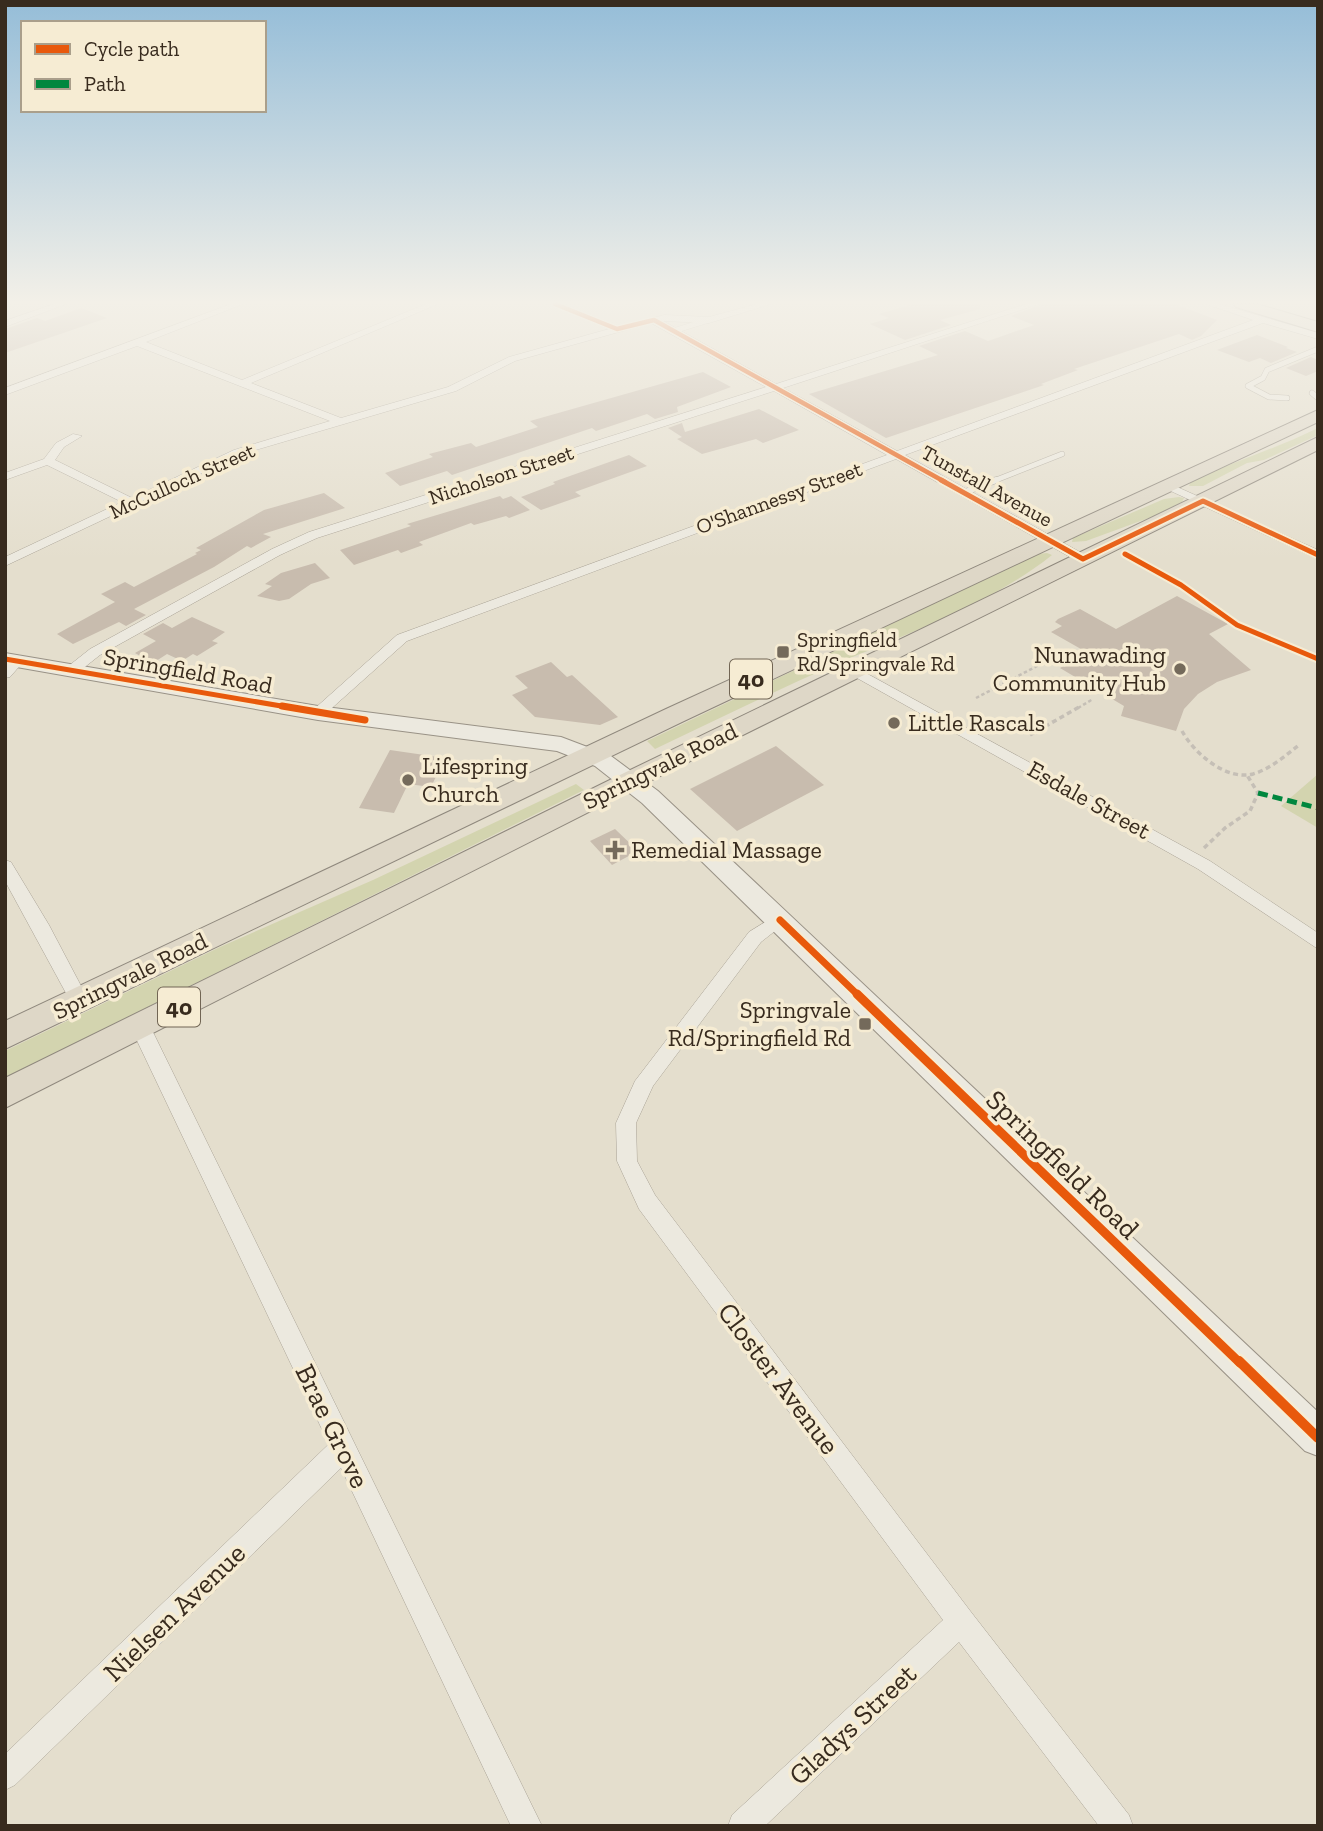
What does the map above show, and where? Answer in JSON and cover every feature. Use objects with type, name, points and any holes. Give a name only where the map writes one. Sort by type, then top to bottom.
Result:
[{"type":"highway","name":"Springvale Road","points":[[5,1036],[1046,540],[1315,419]]},
{"type":"highway","name":"Springvale Road","points":[[5,1094],[631,780],[1318,443]]},
{"type":"main road","name":"Springfield Road","points":[[9,665],[71,671],[318,713],[516,737],[561,744],[592,755],[631,780],[780,920],[1318,1438]]},
{"type":"street","points":[[259,389],[341,422]]},
{"type":"street","name":"McCulloch Street","points":[[5,562],[238,452],[447,389]]},
{"type":"street","name":"Nicholson Street","points":[[71,671],[95,652],[276,552],[313,535],[768,389]]},
{"type":"street","name":"Tunstall Avenue","points":[[776,389],[1083,559]]},
{"type":"street","name":"O'Shannessy Street","points":[[318,713],[402,638],[1072,389]]},
{"type":"street","points":[[5,477],[48,461],[60,445],[77,436]]},
{"type":"street","points":[[48,461],[131,502]]},
{"type":"street","points":[[1166,485],[1318,555]]},
{"type":"street","name":"Esdale Street","points":[[853,670],[1204,865],[1318,942]]},
{"type":"street","points":[[5,866],[43,930],[80,1001]]},
{"type":"street","name":"Closter Avenue","points":[[780,920],[755,937],[645,1081],[626,1123],[627,1161],[647,1202],[961,1622],[1118,1826]]},
{"type":"street","name":"Brae Grove","points":[[140,1026],[527,1826]]},
{"type":"street","name":"Nielsen Avenue","points":[[5,1775],[343,1448]]},
{"type":"street","name":"Gladys Street","points":[[743,1826],[961,1622]]},
{"type":"lane","points":[[1244,389],[1266,400],[1286,399]]},
{"type":"lane","points":[[963,493],[1062,454]]},
{"type":"path","points":[[1125,554],[1181,585],[1237,625],[1318,659]]},
{"type":"path","points":[[976,698],[1039,665]]},
{"type":"path","points":[[1030,735],[1093,699]]},
{"type":"path","points":[[1182,731],[1187,744],[1211,762],[1235,773],[1247,775],[1268,766],[1299,746]]},
{"type":"path","points":[[1203,849],[1224,829],[1249,816],[1256,804],[1258,793],[1247,775]]},
{"type":"green space","points":[[1318,428],[1318,435],[1264,460],[1247,463],[1203,486],[1189,486],[1191,481]]},
{"type":"green space","points":[[1184,498],[1182,502],[1157,515],[1086,541],[1072,542],[1073,538],[1164,499]]},
{"type":"green space","points":[[1037,554],[1052,555],[1028,573],[946,617],[811,675],[655,749],[647,741]]},
{"type":"green space","points":[[1318,774],[1318,828],[1281,806]]},
{"type":"green space","points":[[576,784],[584,790],[5,1078],[5,1051],[220,947],[373,880]]},
{"type":"building","points":[[641,389],[724,389],[677,407],[678,412],[655,419],[647,414],[596,431],[592,428],[452,475],[447,471],[400,486],[385,473],[433,457],[429,454],[471,443],[476,447],[538,427],[530,421]]},
{"type":"building","points":[[824,389],[1031,389],[886,438],[809,394]]},
{"type":"building","points":[[759,409],[799,430],[763,443],[756,439],[702,454],[677,439],[682,437],[668,428],[682,423],[685,432]]},
{"type":"building","points":[[629,455],[647,466],[575,492],[581,496],[541,510],[521,497],[555,484],[553,482]]},
{"type":"building","points":[[324,493],[345,508],[263,534],[271,537],[251,548],[247,546],[214,567],[134,609],[146,615],[126,626],[119,622],[73,644],[57,634],[115,602],[101,594],[125,582],[134,587],[197,554],[195,553],[201,550],[196,548],[264,510]]},
{"type":"building","points":[[500,496],[503,499],[511,496],[530,510],[509,518],[506,516],[474,525],[471,523],[419,542],[423,545],[401,553],[398,550],[354,565],[340,550],[411,526],[407,524]]},
{"type":"building","points":[[315,563],[330,578],[311,584],[289,599],[279,601],[257,596],[272,586],[265,584],[281,573]]},
{"type":"building","points":[[1177,596],[1228,624],[1209,634],[1251,670],[1217,682],[1198,694],[1184,709],[1176,731],[1121,716],[1124,706],[1060,668],[1088,653],[1051,632],[1062,626],[1055,622],[1058,619],[1080,609],[1116,629]]},
{"type":"building","points":[[192,617],[225,632],[212,641],[218,643],[197,656],[193,654],[182,661],[167,654],[153,663],[135,653],[156,641],[143,634],[163,623],[172,628]]},
{"type":"building","points":[[551,662],[567,677],[572,675],[618,717],[600,725],[535,717],[512,695],[528,688],[515,676]]},
{"type":"building","points":[[776,746],[824,785],[737,831],[690,789]]},
{"type":"building","points":[[390,750],[445,758],[431,787],[408,784],[394,813],[359,808]]},
{"type":"building","points":[[615,829],[638,851],[612,865],[590,841]]},
{"type":"marked path","points":[[1258,793],[1318,808]]},
{"type":"cycle path","points":[[779,389],[1083,559],[1203,501],[1318,555]]},
{"type":"cycle path","points":[[1125,554],[1181,585],[1237,625],[1318,659]]},
{"type":"cycle path","points":[[5,659],[365,720]]},
{"type":"cycle path","points":[[780,920],[1318,1438]]},
{"type":"place","name":"Springfield Rd/Springvale Rd","points":[[783,652]]},
{"type":"place","name":"Nunawading Community Hub","points":[[1180,669]]},
{"type":"place","name":"Little Rascals","points":[[894,723]]},
{"type":"place","name":"Lifespring Church","points":[[408,780]]},
{"type":"place","name":"Remedial Massage","points":[[615,850]]},
{"type":"place","name":"Springvale Rd/Springfield Rd","points":[[865,1024]]}]
